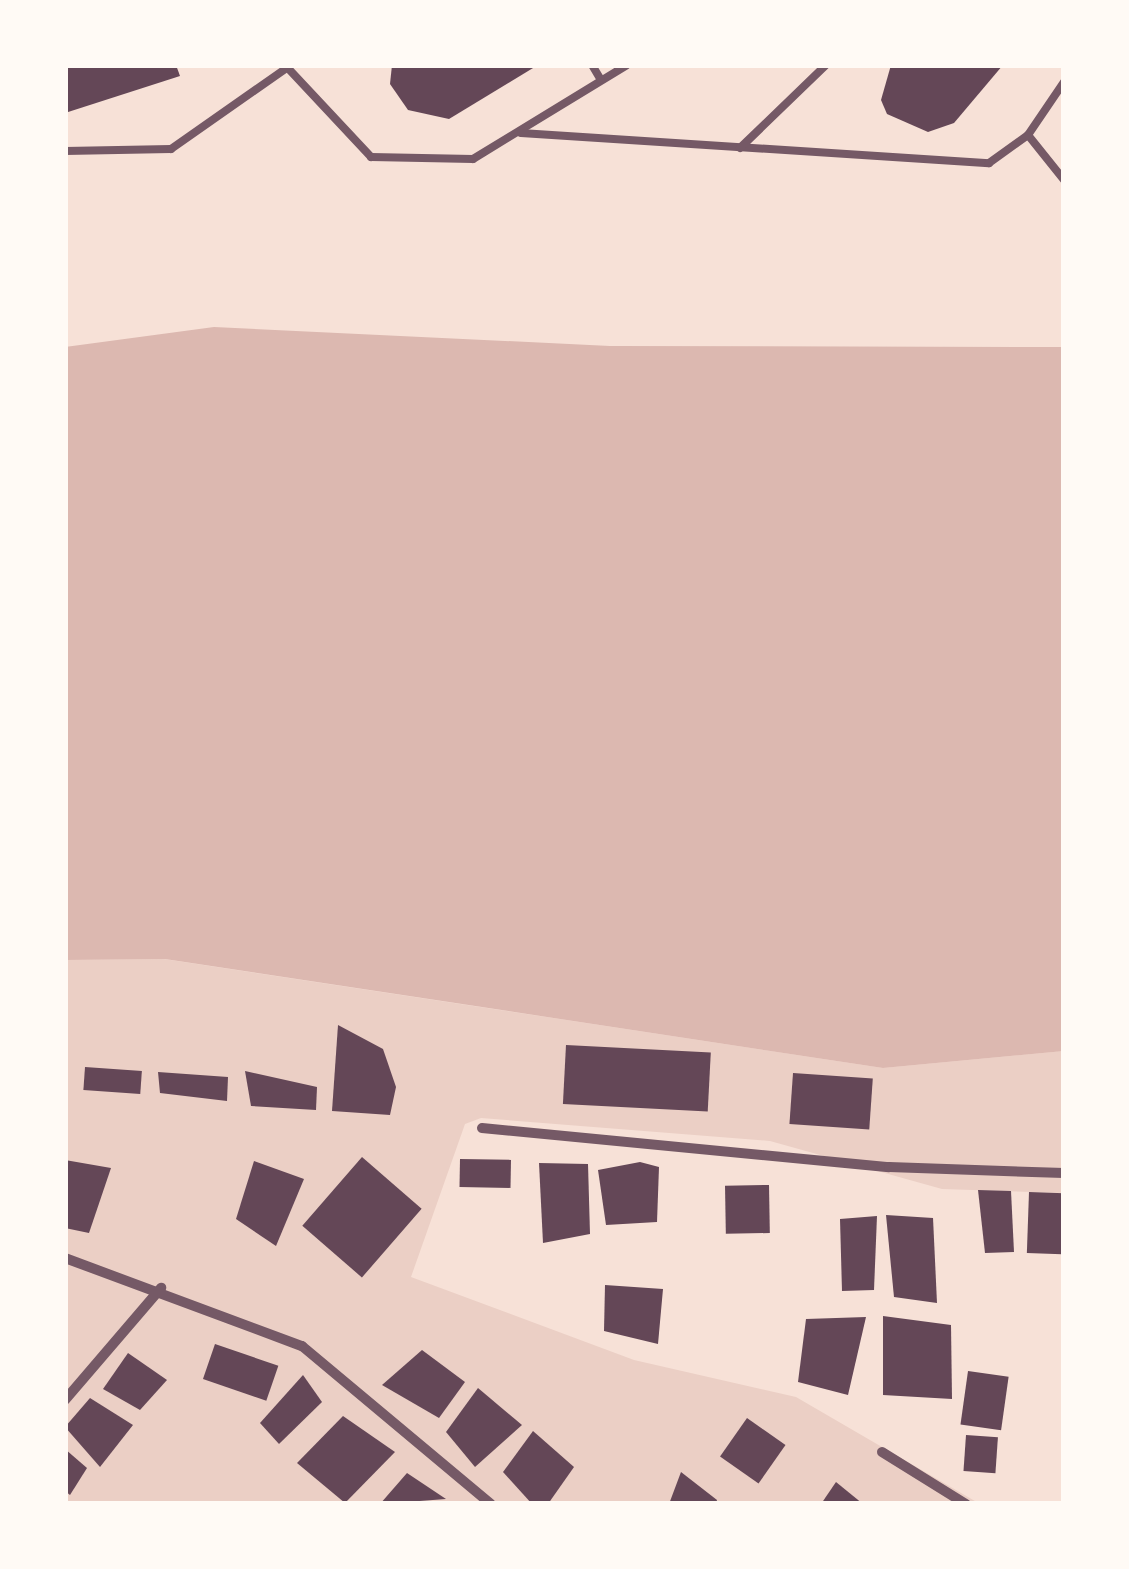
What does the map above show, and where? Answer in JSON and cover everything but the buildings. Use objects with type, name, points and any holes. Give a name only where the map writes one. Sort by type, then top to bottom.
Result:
[{"type":"street","points":[[482,1128],[889,1167],[1064,1173]]},
{"type":"street","points":[[65,1258],[161,1288],[302,1346],[491,1504]]},
{"type":"street","points":[[65,1400],[161,1288]]},
{"type":"street","points":[[882,1452],[966,1504]]},
{"type":"lane","points":[[592,65],[600,80]]},
{"type":"lane","points":[[65,151],[171,149],[289,66],[370,157],[473,159],[627,65]]},
{"type":"lane","points":[[740,148],[826,65]]},
{"type":"lane","points":[[521,133],[989,164],[1028,136],[1064,82]]},
{"type":"lane","points":[[1028,136],[1064,180]]},
{"type":"shaded area","points":[[214,327],[610,346],[1064,347],[1064,1051],[883,1068],[165,959],[65,960],[65,347]]},
{"type":"shaded area","points":[[164,959],[883,1068],[1064,1051],[1064,1193],[942,1189],[770,1141],[481,1118],[465,1124],[411,1277],[634,1360],[796,1397],[980,1504],[65,1504],[65,960]]}]
